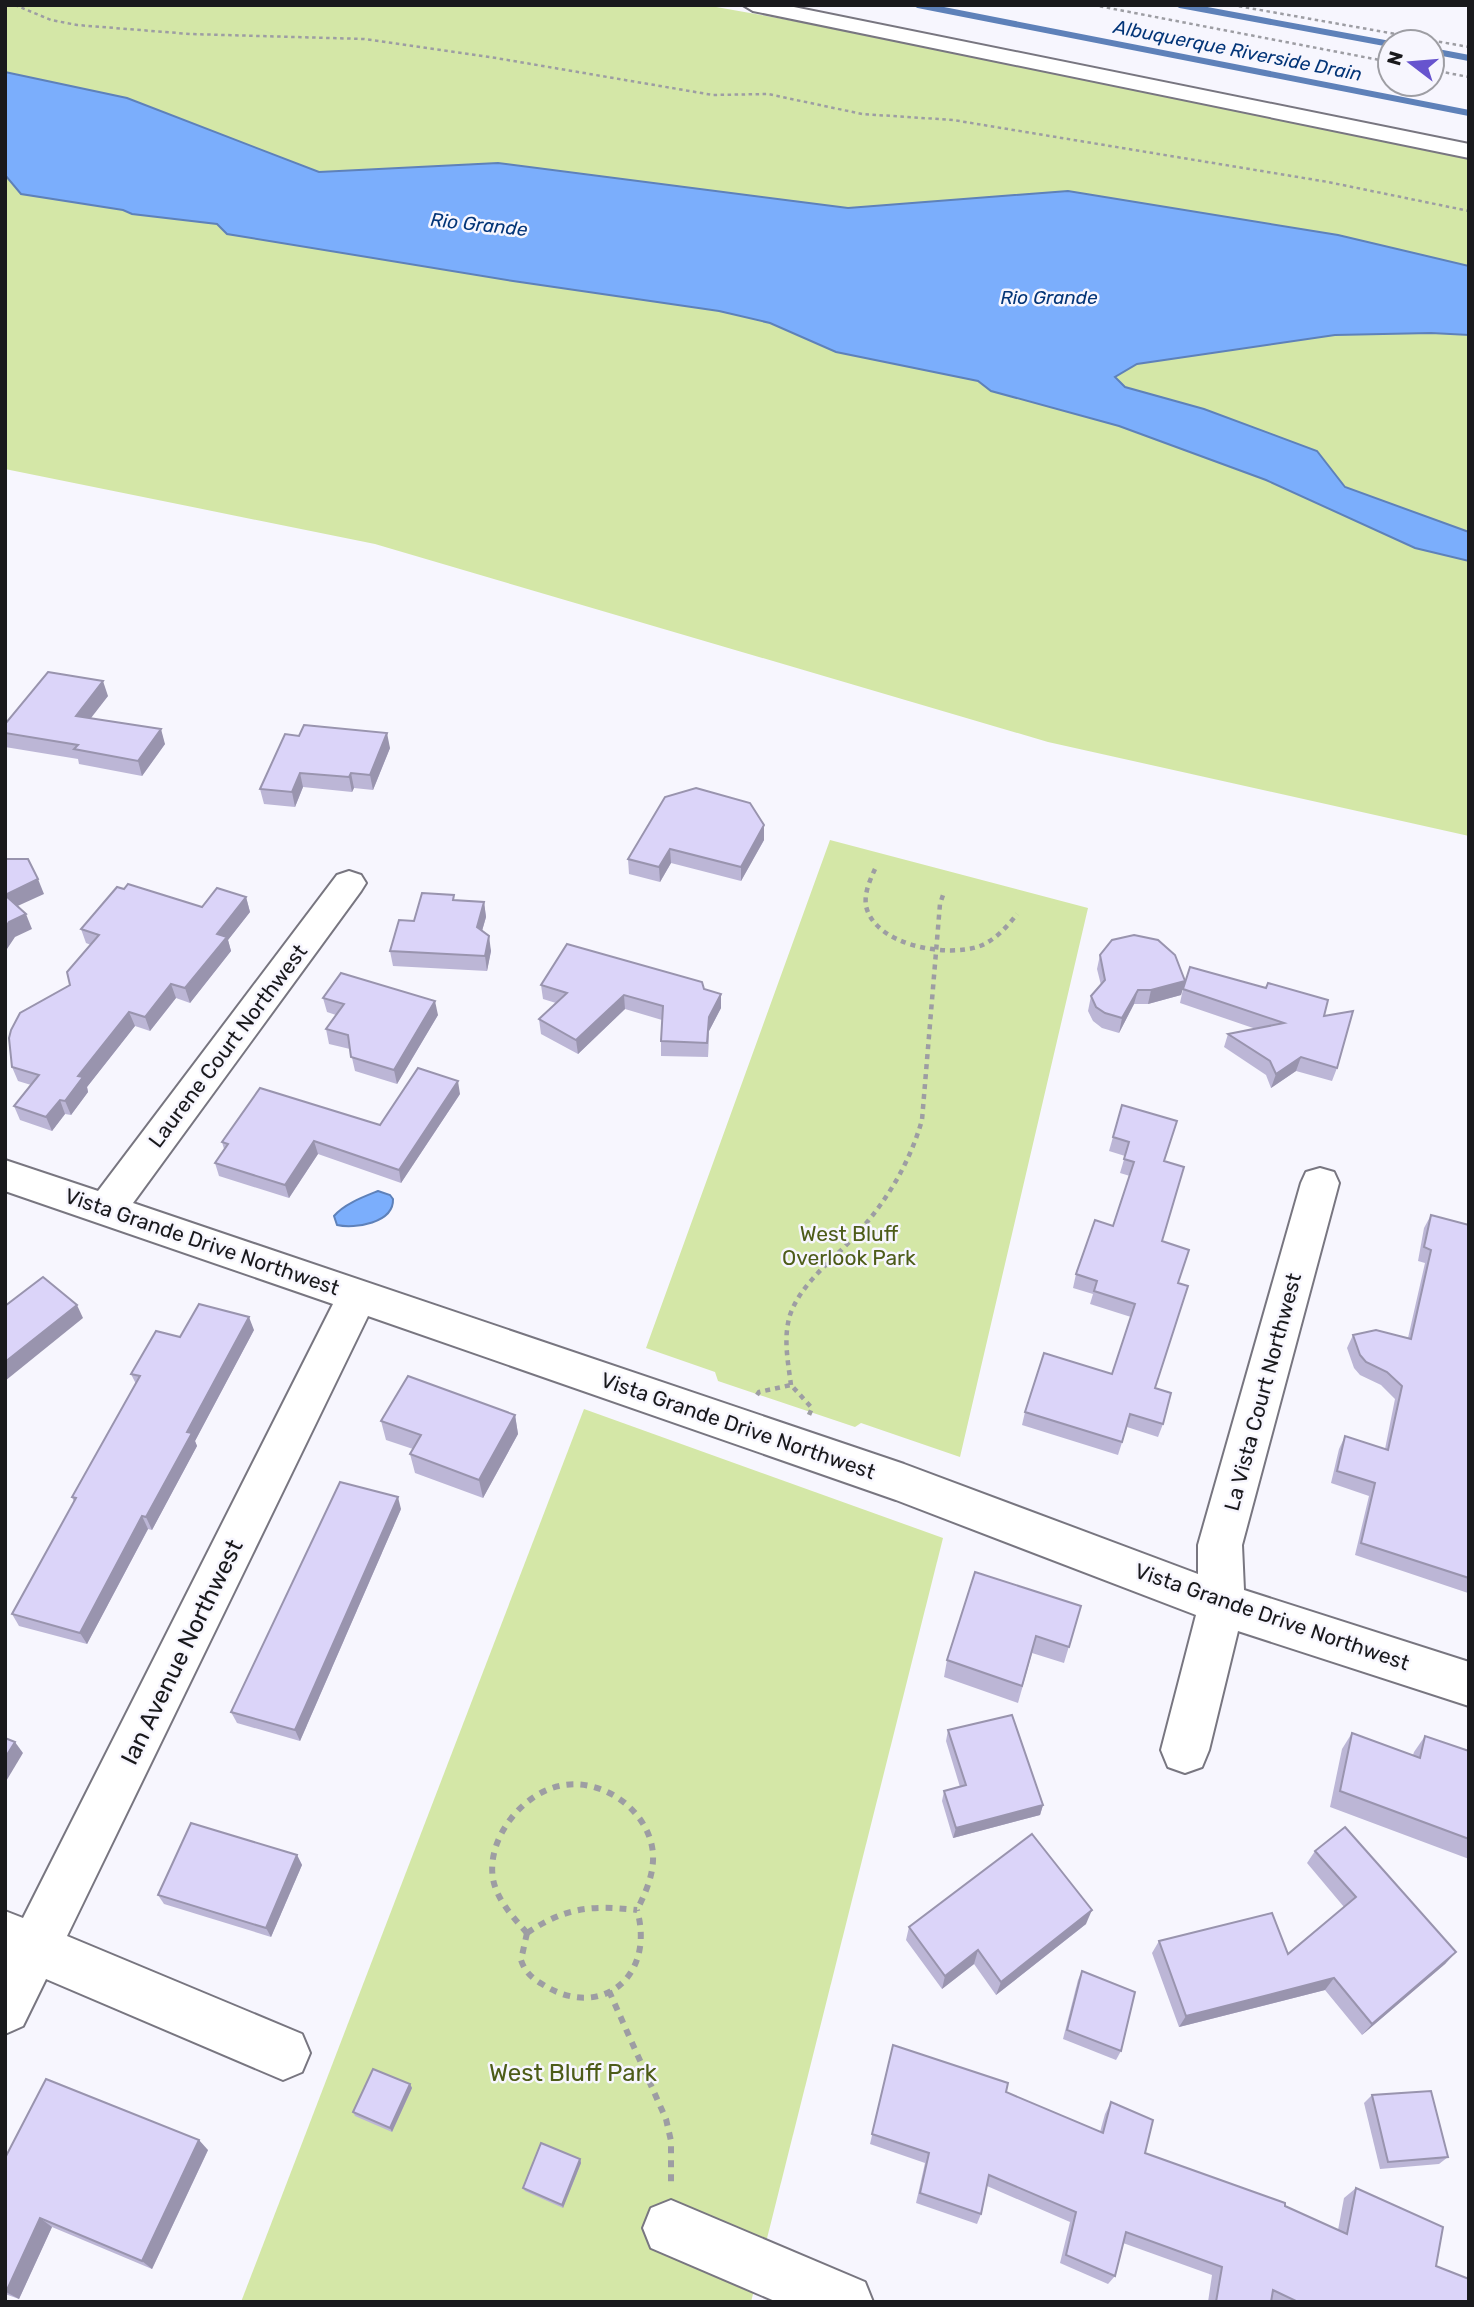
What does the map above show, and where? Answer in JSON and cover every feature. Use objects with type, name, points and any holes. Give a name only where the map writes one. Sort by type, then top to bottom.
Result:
[{"type":"street","points":[[752,5],[1469,151]]},
{"type":"street","name":"Laurene Court Northwest","points":[[107,1209],[349,883]]},
{"type":"street","name":"Vista Grande Drive Northwest","points":[[5,1175],[904,1483],[1222,1604],[1469,1684]]},
{"type":"street","name":"La Vista Court Northwest","points":[[1185,1750],[1222,1604],[1220,1545],[1320,1183]]},
{"type":"street","name":"Ian Avenue Northwest","points":[[5,2008],[20,1942],[358,1295]]},
{"type":"street","points":[[20,1942],[283,2053]]},
{"type":"street","points":[[671,2228],[845,2302]]},
{"type":"path","points":[[15,5],[51,20],[76,25],[190,34],[364,39],[490,57],[701,93],[768,94],[862,114],[953,120],[1178,156],[1469,211]]},
{"type":"path","points":[[1093,5],[1376,59]]},
{"type":"path","points":[[1232,5],[1469,47]]},
{"type":"path","points":[[1446,73],[1469,77]]},
{"type":"path","points":[[875,869],[866,893],[868,912],[897,940],[936,950],[954,951],[978,947],[1004,930],[1017,914]]},
{"type":"path","points":[[807,1419],[812,1408],[791,1385],[785,1347],[790,1315],[805,1287],[885,1203],[915,1145],[922,1119],[940,904],[943,895]]},
{"type":"path","points":[[754,1401],[759,1392],[791,1385]]},
{"type":"path","points":[[527,1933],[505,1910],[498,1896],[492,1876],[496,1854],[502,1834],[514,1815],[539,1794],[561,1785],[588,1785],[611,1792],[641,1818],[652,1846],[652,1870],[647,1892],[637,1910],[643,1932],[642,1951],[633,1971],[600,1997],[584,1999],[561,1995],[526,1972],[521,1959],[527,1933],[547,1919],[579,1906],[637,1910]]},
{"type":"path","points":[[609,1991],[666,2119],[671,2141],[671,2228]]},
{"type":"green space","points":[[5,5],[705,5],[1073,71],[1469,154],[1469,266],[1338,235],[1068,191],[848,208],[498,163],[319,172],[127,98],[5,72]]},
{"type":"green space","points":[[5,175],[21,194],[123,210],[132,214],[217,224],[228,234],[513,281],[719,311],[770,323],[836,352],[978,381],[991,391],[1119,426],[1266,480],[1415,548],[1469,561],[1469,836],[1048,742],[375,544],[5,469]]},
{"type":"green space","points":[[1335,335],[1469,335],[1469,532],[1345,487],[1317,451],[1204,409],[1125,387],[1115,377],[1136,364]]},
{"type":"green space","name":"West Bluff Overlook Park","points":[[830,840],[1088,908],[960,1457],[861,1423],[855,1427],[718,1381],[715,1372],[646,1348]]},
{"type":"green space","name":"West Bluff Park","points":[[584,1409],[943,1538],[751,2302],[241,2302]]},
{"type":"water","name":"Rio Grande","points":[[5,72],[127,98],[319,172],[498,163],[848,208],[1068,191],[1338,235],[1469,266],[1469,335],[1335,335],[1137,364],[1115,377],[1125,387],[1204,409],[1317,451],[1345,487],[1469,532],[1469,561],[1415,548],[1266,480],[1119,426],[991,391],[978,381],[836,352],[770,323],[719,311],[513,281],[227,234],[217,224],[132,214],[123,210],[21,194],[5,175]]},
{"type":"water","points":[[378,1191],[390,1195],[393,1199],[387,1214],[363,1225],[337,1225],[334,1216],[338,1212],[354,1201]]},
{"type":"building","points":[[48,672],[103,681],[76,716],[161,729],[138,761],[74,749],[78,745],[5,733],[5,724]]},
{"type":"building","points":[[304,725],[387,733],[370,775],[351,773],[349,777],[300,773],[292,792],[260,789],[285,734],[299,736]]},
{"type":"building","points":[[696,788],[750,803],[764,825],[741,867],[670,849],[659,867],[628,859],[665,797]]},
{"type":"building","points":[[5,859],[28,859],[38,879],[5,895]]},
{"type":"building","points":[[128,884],[202,907],[217,888],[246,897],[217,934],[227,937],[185,988],[171,984],[145,1017],[129,1012],[78,1076],[83,1077],[65,1101],[60,1100],[46,1117],[14,1106],[39,1075],[12,1067],[9,1038],[11,1030],[20,1013],[70,985],[67,972],[99,935],[81,929],[117,887],[124,889]]},
{"type":"building","points":[[422,893],[454,895],[453,900],[484,902],[477,927],[489,936],[485,956],[390,951],[399,920],[414,921]]},
{"type":"building","points":[[5,895],[26,914],[9,922],[5,928]]},
{"type":"building","points":[[1134,935],[1158,940],[1175,955],[1185,981],[1151,990],[1138,990],[1122,1018],[1096,1007],[1091,996],[1105,980],[1100,955],[1112,940]]},
{"type":"building","points":[[567,944],[702,982],[704,989],[721,994],[709,1017],[707,1043],[661,1041],[663,1006],[624,995],[576,1040],[539,1019],[567,993],[541,985]]},
{"type":"building","points":[[1190,967],[1266,988],[1268,983],[1328,1000],[1324,1016],[1353,1011],[1337,1068],[1301,1057],[1276,1074],[1270,1061],[1228,1034],[1284,1023],[1183,989]]},
{"type":"building","points":[[341,973],[435,1001],[394,1070],[351,1057],[348,1035],[326,1029],[344,1004],[323,998]]},
{"type":"building","points":[[418,1068],[458,1081],[399,1170],[314,1141],[285,1185],[215,1163],[228,1144],[222,1142],[260,1088],[380,1125]]},
{"type":"building","points":[[1122,1105],[1177,1121],[1164,1161],[1184,1167],[1162,1241],[1189,1250],[1178,1283],[1188,1286],[1155,1388],[1171,1393],[1163,1424],[1130,1414],[1122,1442],[1025,1412],[1044,1353],[1112,1374],[1135,1304],[1094,1291],[1097,1281],[1076,1274],[1095,1220],[1113,1226],[1134,1162],[1124,1159],[1129,1142],[1113,1137]]},
{"type":"building","points":[[1431,1215],[1469,1225],[1469,1578],[1361,1543],[1375,1483],[1337,1471],[1345,1436],[1388,1450],[1402,1386],[1387,1372],[1366,1362],[1360,1355],[1353,1335],[1376,1330],[1411,1339],[1431,1250],[1424,1247]]},
{"type":"building","points":[[43,1277],[77,1305],[5,1362],[5,1306]]},
{"type":"building","points":[[199,1304],[249,1317],[187,1432],[192,1433],[146,1517],[142,1516],[80,1633],[12,1614],[76,1498],[72,1497],[140,1376],[131,1374],[156,1331],[180,1337]]},
{"type":"building","points":[[408,1376],[515,1415],[479,1480],[410,1454],[421,1435],[381,1421]]},
{"type":"building","points":[[340,1482],[398,1497],[295,1730],[231,1712]]},
{"type":"building","points":[[975,1572],[1081,1606],[1069,1647],[1036,1636],[1022,1686],[947,1660]]},
{"type":"building","points":[[1012,1715],[1043,1805],[956,1828],[944,1791],[966,1785],[948,1730]]},
{"type":"building","points":[[1352,1733],[1420,1758],[1425,1736],[1469,1751],[1469,1839],[1340,1791]]},
{"type":"building","points":[[5,1738],[15,1742],[5,1758]]},
{"type":"building","points":[[191,1823],[297,1855],[266,1928],[158,1895]]},
{"type":"building","points":[[1345,1827],[1456,1952],[1372,2024],[1334,1978],[1186,2016],[1159,1941],[1272,1913],[1288,1954],[1356,1897],[1315,1851]]},
{"type":"building","points":[[1032,1834],[1092,1910],[1001,1982],[978,1950],[945,1976],[909,1927]]},
{"type":"building","points":[[1082,1971],[1135,1992],[1121,2051],[1067,2030]]},
{"type":"building","points":[[893,2045],[1008,2083],[1006,2092],[1103,2133],[1111,2102],[1153,2120],[1145,2153],[1285,2203],[1285,2206],[1347,2234],[1356,2188],[1443,2227],[1436,2266],[1469,2279],[1469,2302],[1298,2302],[1273,2290],[1271,2302],[1216,2302],[1222,2267],[1126,2232],[1115,2276],[1066,2255],[1076,2212],[989,2175],[981,2214],[920,2193],[929,2153],[872,2134]]},
{"type":"building","points":[[373,2069],[410,2084],[390,2128],[353,2112]]},
{"type":"building","points":[[46,2079],[199,2140],[142,2261],[40,2218],[6,2292],[5,2158]]},
{"type":"building","points":[[1431,2091],[1448,2157],[1388,2162],[1372,2095]]},
{"type":"building","points":[[541,2143],[580,2159],[562,2205],[523,2188]]},
{"type":"waterway","name":"Albuquerque Riverside Drain","points":[[918,5],[1469,113]]},
{"type":"waterway","points":[[1180,5],[1376,41]]},
{"type":"waterway","points":[[1446,54],[1469,58]]}]
